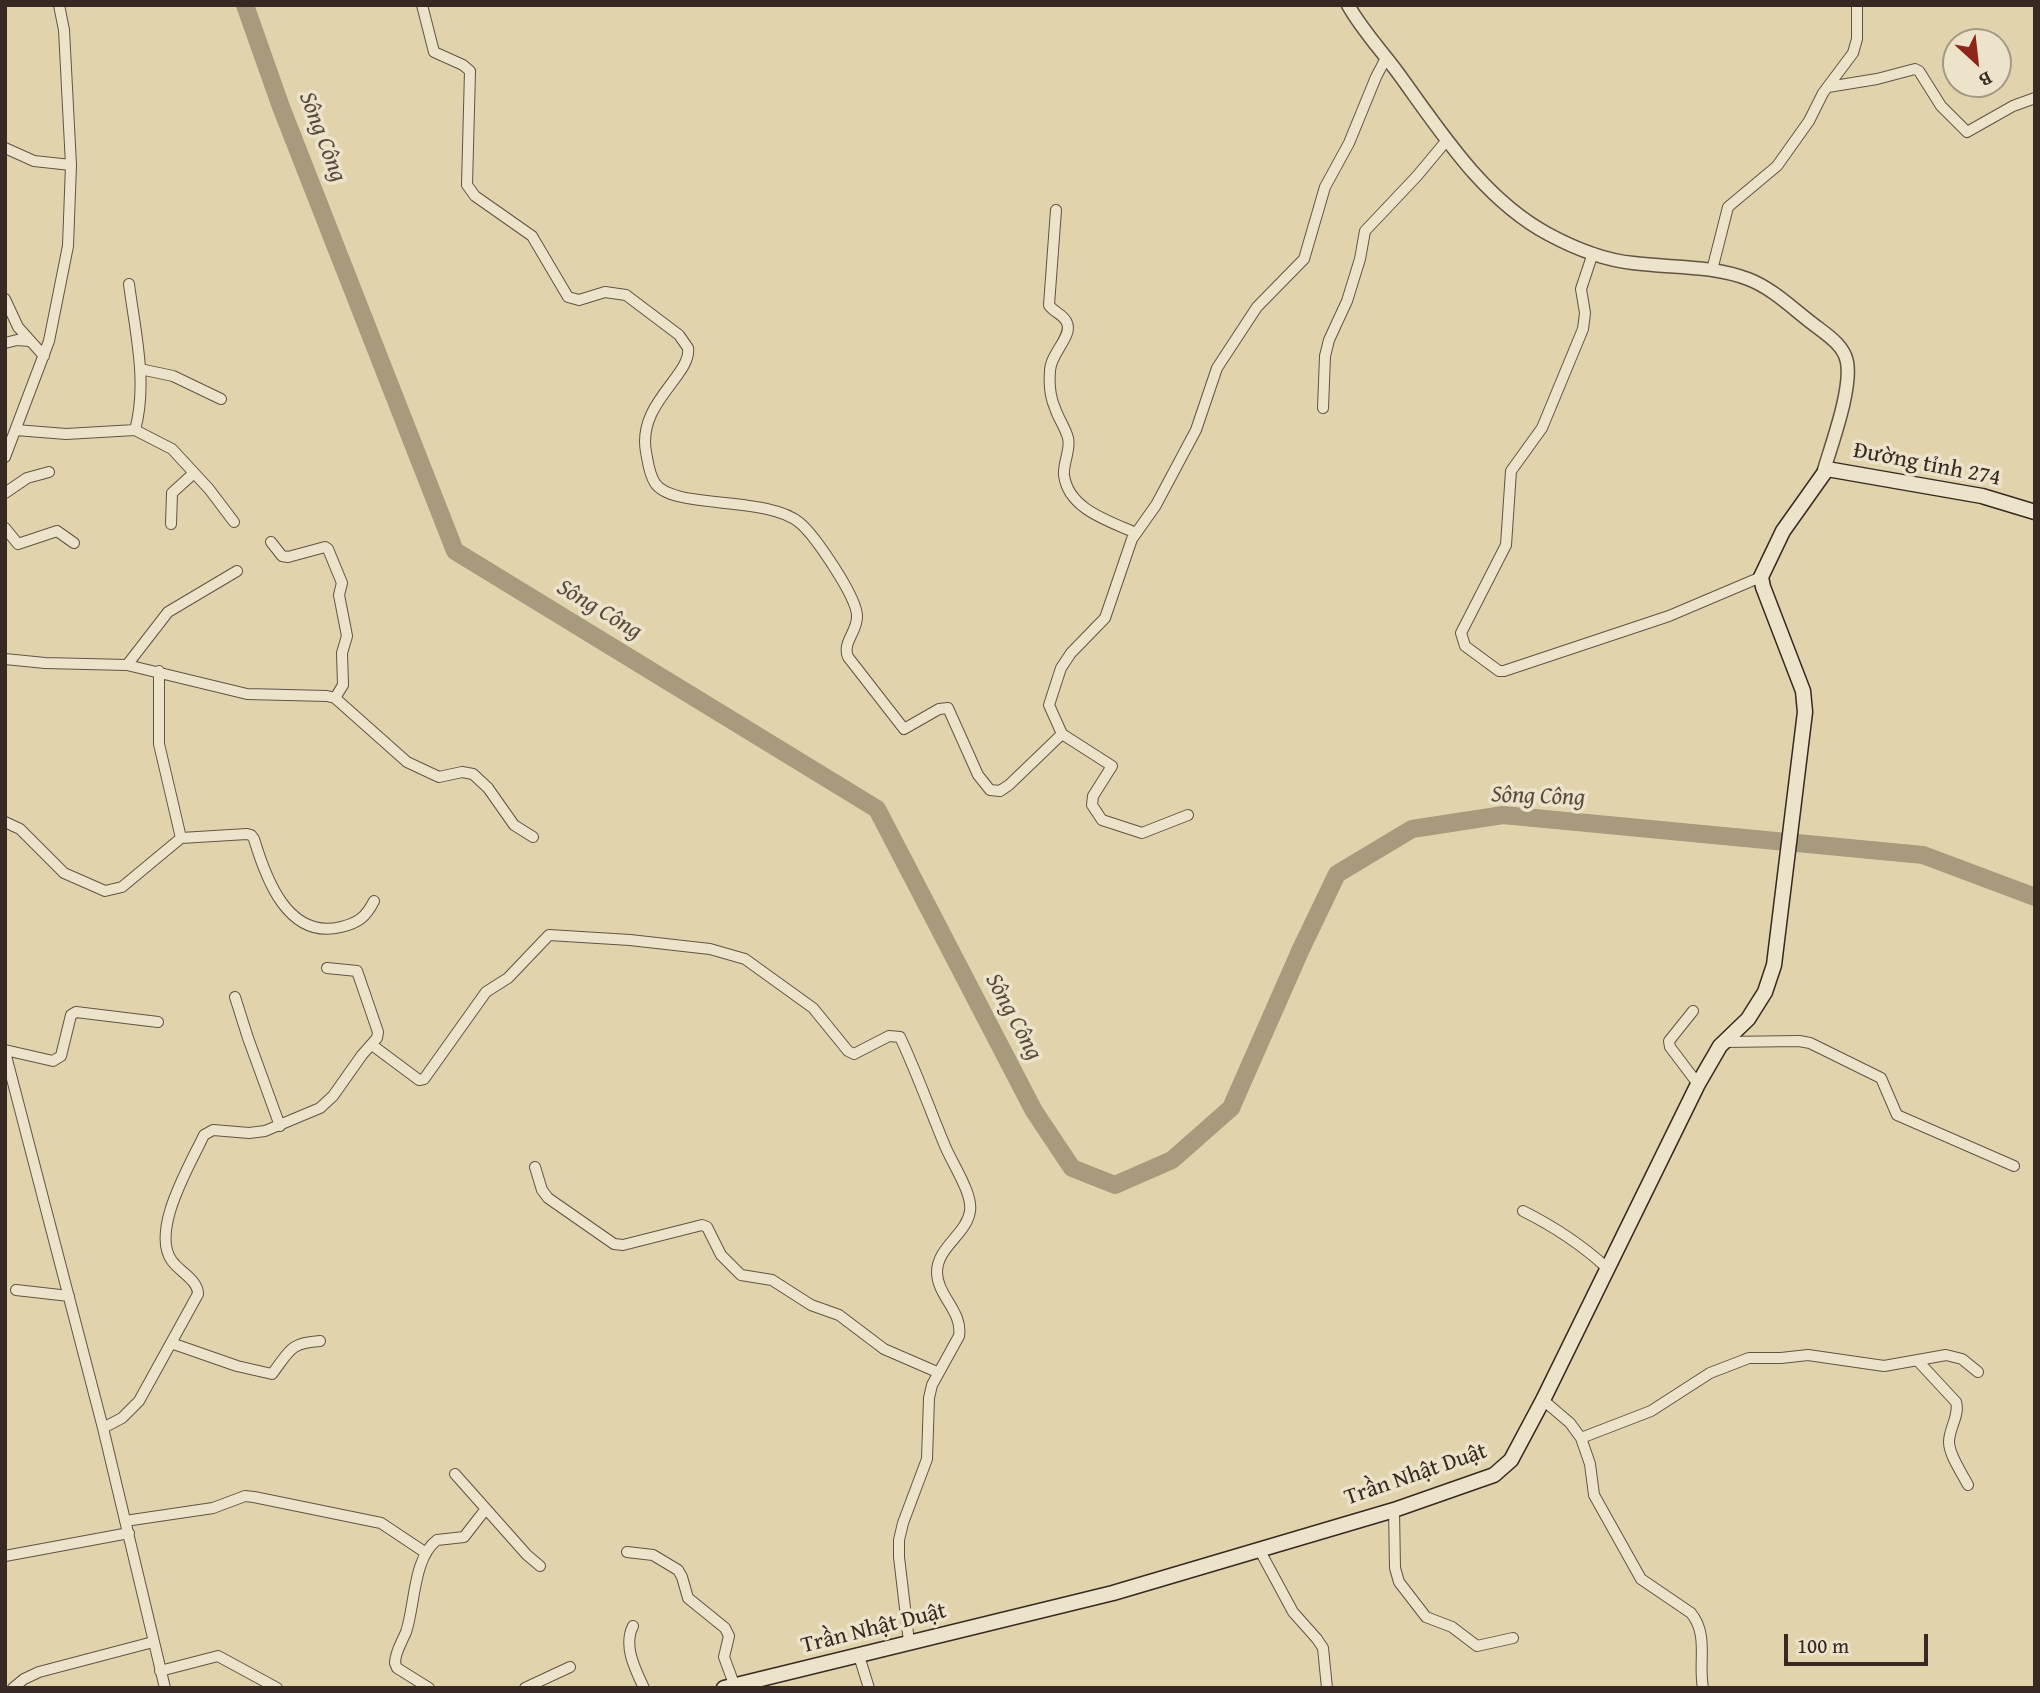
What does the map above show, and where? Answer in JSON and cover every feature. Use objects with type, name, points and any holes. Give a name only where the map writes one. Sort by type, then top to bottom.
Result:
[{"type":"main road","name":"Đường tỉnh 274","points":[[1761,578],[1783,531],[1824,470],[1982,496],[2035,512]]},
{"type":"main road","name":"Trần Nhật Duật","points":[[729,1686],[1113,1593],[1394,1510],[1488,1479],[1503,1469],[1511,1460],[1543,1400],[1698,1084],[1723,1042],[1748,1019],[1765,992],[1774,965],[1805,712],[1803,691],[1761,578]]},
{"type":"street","points":[[5,457],[44,356],[68,247],[71,164],[64,30],[59,5]]},
{"type":"street","points":[[422,5],[434,52],[470,71],[467,185],[475,196],[532,236],[568,296],[579,300],[605,292],[626,295],[679,335],[688,348],[687,361],[652,408],[650,415],[645,448],[655,484],[669,494],[755,505],[785,514],[800,523],[844,582],[857,612],[856,624],[846,647],[848,657],[904,729],[939,709],[948,708],[974,767],[990,790],[1000,791],[1009,785],[1062,734]]},
{"type":"street","points":[[1348,5],[1360,27],[1387,58],[1447,140],[1499,199],[1523,219],[1547,234],[1609,259],[1712,270],[1744,277],[1765,287],[1830,337],[1841,348],[1847,361],[1847,378],[1824,470]]},
{"type":"street","points":[[1712,270],[1728,207],[1777,166],[1856,46],[1857,5]]},
{"type":"street","points":[[1188,815],[1138,834],[1102,820],[1092,805],[1093,796],[1112,766],[1062,734],[1049,705],[1061,668],[1071,653],[1105,618],[1136,533],[1156,505],[1196,429],[1217,368],[1258,307],[1304,259],[1325,187],[1349,143],[1376,77],[1387,58]]},
{"type":"street","points":[[1828,87],[1915,69],[1919,71],[1941,106],[1966,132],[2035,97]]},
{"type":"street","points":[[1323,408],[1325,356],[1350,291],[1365,231],[1447,140]]},
{"type":"street","points":[[5,148],[34,161],[71,164]]},
{"type":"street","points":[[1056,209],[1049,305],[1066,320],[1069,327],[1068,335],[1055,353],[1049,373],[1054,408],[1069,440],[1064,471],[1066,483],[1081,505],[1136,533]]},
{"type":"street","points":[[1593,253],[1581,289],[1585,313],[1583,329],[1542,428],[1511,471],[1506,545],[1461,634],[1465,646],[1499,671],[1504,671],[1669,616],[1761,578]]},
{"type":"street","points":[[129,284],[140,369],[139,413],[135,430]]},
{"type":"street","points":[[5,299],[19,327],[44,356]]},
{"type":"street","points":[[5,343],[29,341]]},
{"type":"street","points":[[140,369],[173,376],[221,399]]},
{"type":"street","points":[[16,430],[66,434],[135,430],[172,449],[234,522]]},
{"type":"street","points":[[5,493],[27,478],[49,472]]},
{"type":"street","points":[[171,524],[172,494],[194,473]]},
{"type":"street","points":[[5,528],[18,544],[57,531],[75,543]]},
{"type":"street","points":[[271,542],[282,555],[288,557],[328,548],[342,583],[338,595],[347,636],[342,653],[343,685],[335,698]]},
{"type":"street","points":[[127,665],[169,612],[237,571]]},
{"type":"street","points":[[5,659],[127,665],[247,694],[335,698],[408,762],[439,777],[462,772],[473,774],[488,788],[514,825],[533,837]]},
{"type":"street","points":[[159,671],[160,752],[181,838]]},
{"type":"street","points":[[5,821],[20,829],[64,873],[105,891],[122,887],[181,838],[251,835],[263,870],[275,893],[288,910],[307,926],[319,929],[346,926],[367,915],[374,901]]},
{"type":"street","points":[[372,1045],[419,1080],[424,1079],[486,992],[508,978],[549,935],[629,940],[715,950],[745,959],[813,1008],[848,1051],[854,1054],[889,1036],[900,1037],[921,1081],[970,1204],[967,1220],[939,1262],[937,1271],[939,1282],[959,1319],[959,1336],[937,1372],[929,1398],[927,1459],[899,1540],[909,1642]]},
{"type":"street","points":[[103,1428],[122,1418],[139,1401],[198,1289],[169,1256],[165,1247],[166,1229],[176,1195],[204,1135],[213,1130],[249,1133],[279,1126],[327,1103],[377,1038],[378,1027],[360,975],[352,969],[327,968]]},
{"type":"street","points":[[236,997],[279,1126]]},
{"type":"street","points":[[1693,1011],[1669,1041],[1670,1047],[1698,1084]]},
{"type":"street","points":[[159,1021],[76,1012],[71,1015],[61,1056],[57,1060],[5,1051],[103,1428],[164,1688]]},
{"type":"street","points":[[1723,1042],[1810,1043],[1881,1078],[1897,1115],[2014,1166]]},
{"type":"street","points":[[535,1167],[542,1190],[548,1198],[607,1241],[622,1245],[707,1227],[721,1255],[741,1275],[772,1280],[811,1305],[839,1315],[884,1349],[937,1372]]},
{"type":"street","points":[[1523,1211],[1555,1227],[1580,1244],[1607,1268]]},
{"type":"street","points":[[16,1290],[69,1296]]},
{"type":"street","points":[[171,1343],[237,1366],[272,1374],[300,1342],[320,1341]]},
{"type":"street","points":[[1581,1438],[1651,1411],[1710,1373],[1749,1358],[1808,1355],[1884,1366],[1946,1355],[1962,1359],[1978,1372]]},
{"type":"street","points":[[1917,1360],[1956,1402],[1949,1447],[1968,1485]]},
{"type":"street","points":[[1543,1400],[1570,1423],[1581,1438],[1590,1464],[1594,1495],[1641,1579],[1691,1613],[1697,1620],[1702,1645],[1703,1688]]},
{"type":"street","points":[[455,1474],[485,1510],[540,1566]]},
{"type":"street","points":[[125,1521],[213,1508],[245,1496],[381,1524],[426,1553]]},
{"type":"street","points":[[429,1688],[397,1668],[395,1658],[406,1633],[412,1597],[426,1553],[438,1540],[464,1537],[485,1510]]},
{"type":"street","points":[[1394,1510],[1396,1575],[1420,1612],[1452,1627],[1477,1646],[1513,1638]]},
{"type":"street","points":[[5,1556],[129,1533]]},
{"type":"street","points":[[1259,1549],[1293,1612],[1323,1648],[1327,1688]]},
{"type":"street","points":[[627,1552],[653,1555],[678,1570],[688,1598],[725,1628],[729,1636],[724,1657],[729,1686]]},
{"type":"street","points":[[633,1626],[629,1643],[634,1667],[644,1688]]},
{"type":"street","points":[[13,1688],[39,1672],[153,1642]]},
{"type":"street","points":[[160,1671],[218,1656],[277,1688]]},
{"type":"street","points":[[859,1656],[869,1688]]},
{"type":"street","points":[[525,1688],[569,1667]]},
{"type":"waterway","name":"Sông Công","points":[[245,5],[281,107],[455,551],[877,809],[1034,1111],[1072,1168],[1115,1185],[1172,1160],[1231,1108],[1337,874],[1412,829],[1503,815],[1923,855],[2035,897]]}]
